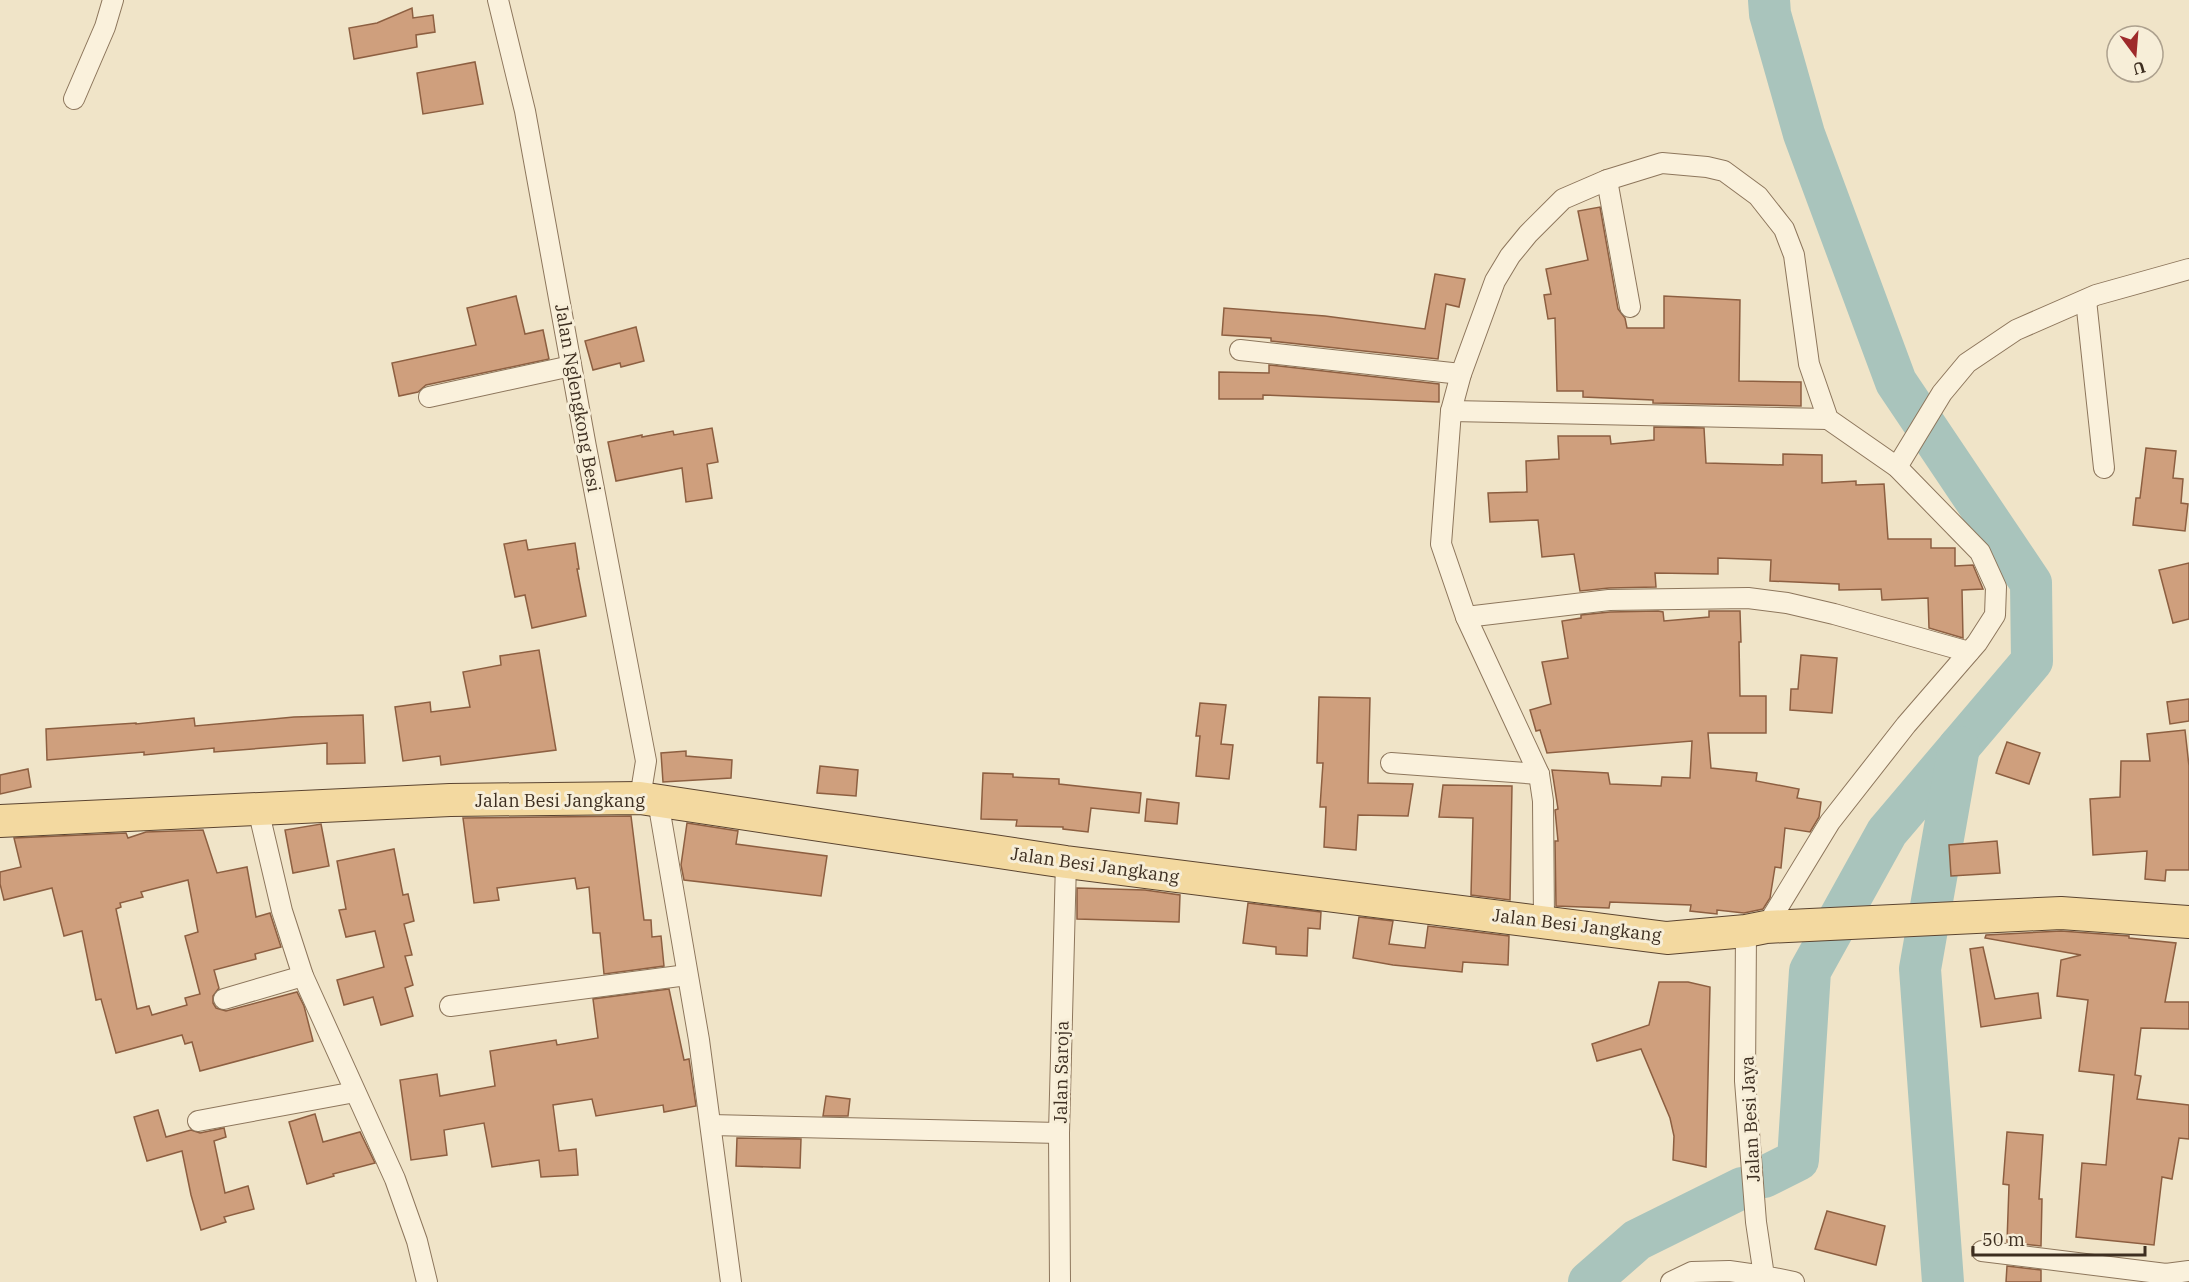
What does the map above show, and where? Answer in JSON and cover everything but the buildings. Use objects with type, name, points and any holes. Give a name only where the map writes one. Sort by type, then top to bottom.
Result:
[{"type":"main road","name":"Jalan Besi Jangkang","points":[[0,821],[450,801],[649,799],[1066,862],[1667,938],[1756,929],[2061,913],[2189,922]]},
{"type":"street","points":[[74,99],[105,27],[113,0]]},
{"type":"street","name":"Jalan Nglengkong Besi","points":[[498,0],[525,111],[646,761],[649,799],[687,975],[711,1125],[731,1282]]},
{"type":"street","points":[[1544,921],[1543,801],[1539,774],[1466,617],[1441,544],[1451,411],[1461,374],[1495,281],[1510,256],[1528,234],[1563,199],[1607,180],[1662,163],[1724,171],[1758,196],[1784,230],[1794,255],[1809,364],[1828,419]]},
{"type":"street","points":[[1607,180],[1630,307]]},
{"type":"street","points":[[1897,467],[1941,393],[1967,363],[2016,330],[2086,300],[2189,269]]},
{"type":"street","points":[[2086,300],[2104,468]]},
{"type":"street","points":[[1240,350],[1461,374]]},
{"type":"street","points":[[429,397],[572,366]]},
{"type":"street","points":[[1451,411],[1828,419],[1897,467],[1980,552],[1996,586],[1995,615],[1969,652],[1906,724],[1830,822],[1756,929]]},
{"type":"street","points":[[1466,617],[1609,600],[1748,598],[1787,603],[1834,614],[1969,652]]},
{"type":"street","points":[[1391,763],[1539,774]]},
{"type":"street","points":[[258,809],[282,911],[303,976],[395,1179],[417,1241],[427,1282]]},
{"type":"street","name":"Jalan Saroja","points":[[1060,1282],[1059,1133],[1066,862]]},
{"type":"street","name":"Jalan Besi Jaya","points":[[1756,929],[1745,1081],[1756,1222],[1764,1279]]},
{"type":"street","points":[[450,1006],[687,975]]},
{"type":"street","points":[[224,999],[303,976]]},
{"type":"street","points":[[198,1121],[355,1092]]},
{"type":"street","points":[[711,1125],[1059,1133]]},
{"type":"street","points":[[1982,1251],[2166,1278],[2189,1271]]},
{"type":"street","points":[[1671,1282],[1692,1272],[1729,1271],[1764,1279],[1794,1282]]},
{"type":"waterway","points":[[1764,1177],[1798,1160],[1810,971],[1887,832],[2032,661],[2031,583],[1896,382],[1804,134],[1770,14],[1769,0]]},
{"type":"waterway","points":[[1943,1282],[1920,969],[1959,747]]},
{"type":"waterway","points":[[1589,1282],[1637,1240],[1742,1188]]}]
